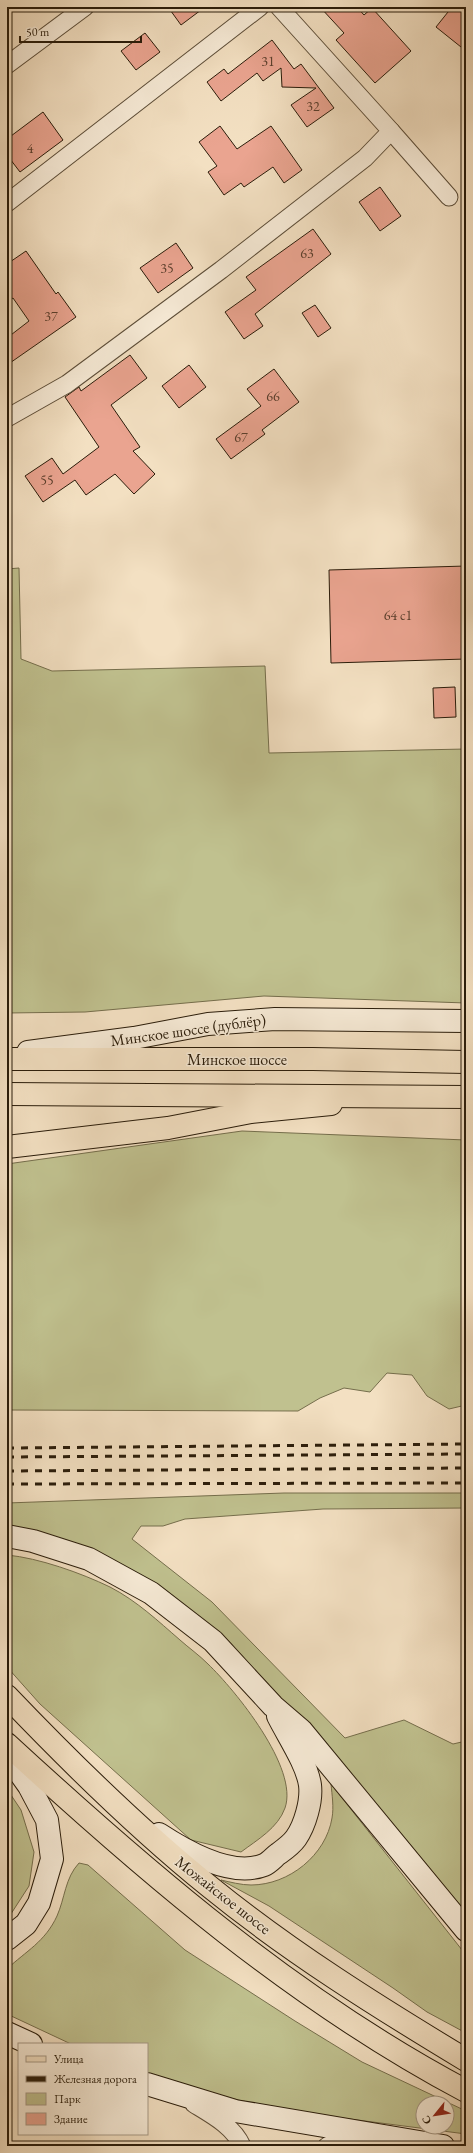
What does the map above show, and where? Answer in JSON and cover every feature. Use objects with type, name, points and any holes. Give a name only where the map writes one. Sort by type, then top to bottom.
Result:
[{"type":"main road","name":"Минское шоссе","points":[[7,1059],[313,1058],[466,1062]]},
{"type":"main road","points":[[7,1094],[466,1097]]},
{"type":"main road","points":[[7,1147],[168,1128],[251,1112],[428,1096]]},
{"type":"main road","name":"Можайское шоссе","points":[[7,1696],[113,1802],[210,1888],[303,1956],[389,2014],[466,2060]]},
{"type":"main road","name":"Можайское шоссе","points":[[7,1744],[80,1811],[226,1932],[354,2025],[466,2091]]},
{"type":"street","points":[[7,65],[85,7]]},
{"type":"street","points":[[7,203],[260,7]]},
{"type":"street","points":[[278,7],[449,197]]},
{"type":"street","points":[[7,418],[67,384],[215,274],[365,158],[391,131]]},
{"type":"street","name":"Минское шоссе (дублёр)","points":[[7,1055],[134,1038],[208,1024],[274,1019],[466,1021]]},
{"type":"street","points":[[7,1536],[33,1541],[89,1559],[151,1593],[213,1641],[273,1706],[301,1730],[466,1930]]},
{"type":"street","points":[[113,1802],[190,1853],[214,1863],[244,1868],[264,1865],[292,1843],[301,1831],[310,1795],[310,1784],[304,1768],[273,1706]]},
{"type":"street","points":[[7,1755],[29,1786],[47,1820],[52,1859],[39,1903],[26,1924],[7,1939]]},
{"type":"street","points":[[7,2033],[29,2043]]},
{"type":"street","points":[[148,2084],[235,2111],[443,2146]]},
{"type":"street","points":[[175,2092],[213,2116],[231,2130],[242,2146]]},
{"type":"street","points":[[327,2146],[342,2139],[382,2136]]},
{"type":"green space","points":[[19,568],[21,659],[52,671],[265,666],[269,753],[466,749],[466,1003],[264,996],[85,1012],[7,1013],[7,569]]},
{"type":"green space","points":[[242,1131],[466,1140],[466,1405],[449,1409],[427,1396],[412,1375],[387,1373],[370,1392],[344,1388],[320,1398],[298,1411],[7,1410],[7,1164]]},
{"type":"green space","points":[[284,1493],[466,1493],[466,1508],[323,1509],[185,1519],[163,1526],[141,1526],[132,1539],[212,1602],[345,1738],[404,1720],[453,1744],[466,1741],[466,1916],[315,1735],[223,1635],[165,1591],[108,1557],[63,1539],[7,1526],[7,1503]]},
{"type":"green space","points":[[7,1555],[33,1559],[60,1567],[110,1587],[147,1612],[220,1676],[248,1710],[262,1731],[283,1772],[287,1791],[285,1808],[282,1815],[272,1828],[241,1852],[191,1840],[40,1704],[7,1667]]},
{"type":"green space","points":[[331,1784],[466,1955],[466,2033],[427,2012],[269,1906],[221,1880],[247,1885],[265,1884],[292,1874],[304,1865],[322,1844],[328,1832],[333,1810]]},
{"type":"green space","points":[[7,1789],[21,1810],[34,1852],[29,1886],[7,1920]]},
{"type":"green space","points":[[79,1863],[88,1865],[185,1950],[362,2062],[432,2095],[415,2095],[415,2127],[303,2113],[238,2100],[148,2075],[148,2043],[69,2043],[7,2014],[7,1969],[35,1946],[47,1933],[60,1909],[68,1882],[74,1869]]},
{"type":"green space","points":[[455,2106],[466,2111],[466,2134],[455,2133]]},
{"type":"building","points":[[168,7],[205,7],[181,25]]},
{"type":"building","points":[[320,7],[357,7],[364,15],[372,8],[411,51],[375,83],[336,40],[344,33]]},
{"type":"building","points":[[452,7],[466,7],[466,51],[436,27]]},
{"type":"building","points":[[145,33],[160,52],[136,70],[121,51]]},
{"type":"building","points":[[272,40],[294,69],[301,64],[334,108],[307,127],[291,105],[316,88],[282,87],[281,68],[263,81],[257,73],[221,101],[207,82],[224,69],[228,74]]},
{"type":"building","points":[[43,112],[63,140],[20,172],[7,155],[7,139]]},
{"type":"building","points":[[220,126],[237,149],[271,126],[302,170],[284,183],[273,167],[244,187],[241,183],[224,195],[208,172],[217,166],[199,142]]},
{"type":"building","points":[[380,187],[401,216],[380,231],[359,202]]},
{"type":"building","points":[[313,229],[331,254],[255,314],[263,326],[244,339],[225,312],[256,290],[246,277]]},
{"type":"building","points":[[176,243],[193,268],[158,293],[140,268]]},
{"type":"building","points":[[26,251],[56,294],[58,292],[76,317],[7,365],[7,338],[29,321],[13,298],[7,302],[7,264]]},
{"type":"building","points":[[315,305],[331,328],[318,337],[302,313]]},
{"type":"building","points":[[130,355],[147,378],[111,405],[140,447],[133,451],[155,474],[134,494],[115,474],[86,495],[75,480],[43,502],[25,476],[52,458],[63,474],[99,447],[65,397],[79,387],[81,391]]},
{"type":"building","points":[[189,365],[206,387],[179,408],[162,386]]},
{"type":"building","points":[[274,369],[299,402],[262,430],[265,434],[231,459],[216,439],[261,406],[247,389]]},
{"type":"building","points":[[466,566],[466,659],[331,663],[329,570]]},
{"type":"building","points":[[455,687],[456,717],[434,718],[433,688]]},
{"type":"railway","points":[[7,1448],[466,1444]]},
{"type":"railway","points":[[7,1457],[466,1454]]},
{"type":"railway","points":[[7,1471],[466,1468]]},
{"type":"railway","points":[[7,1484],[466,1483]]}]
